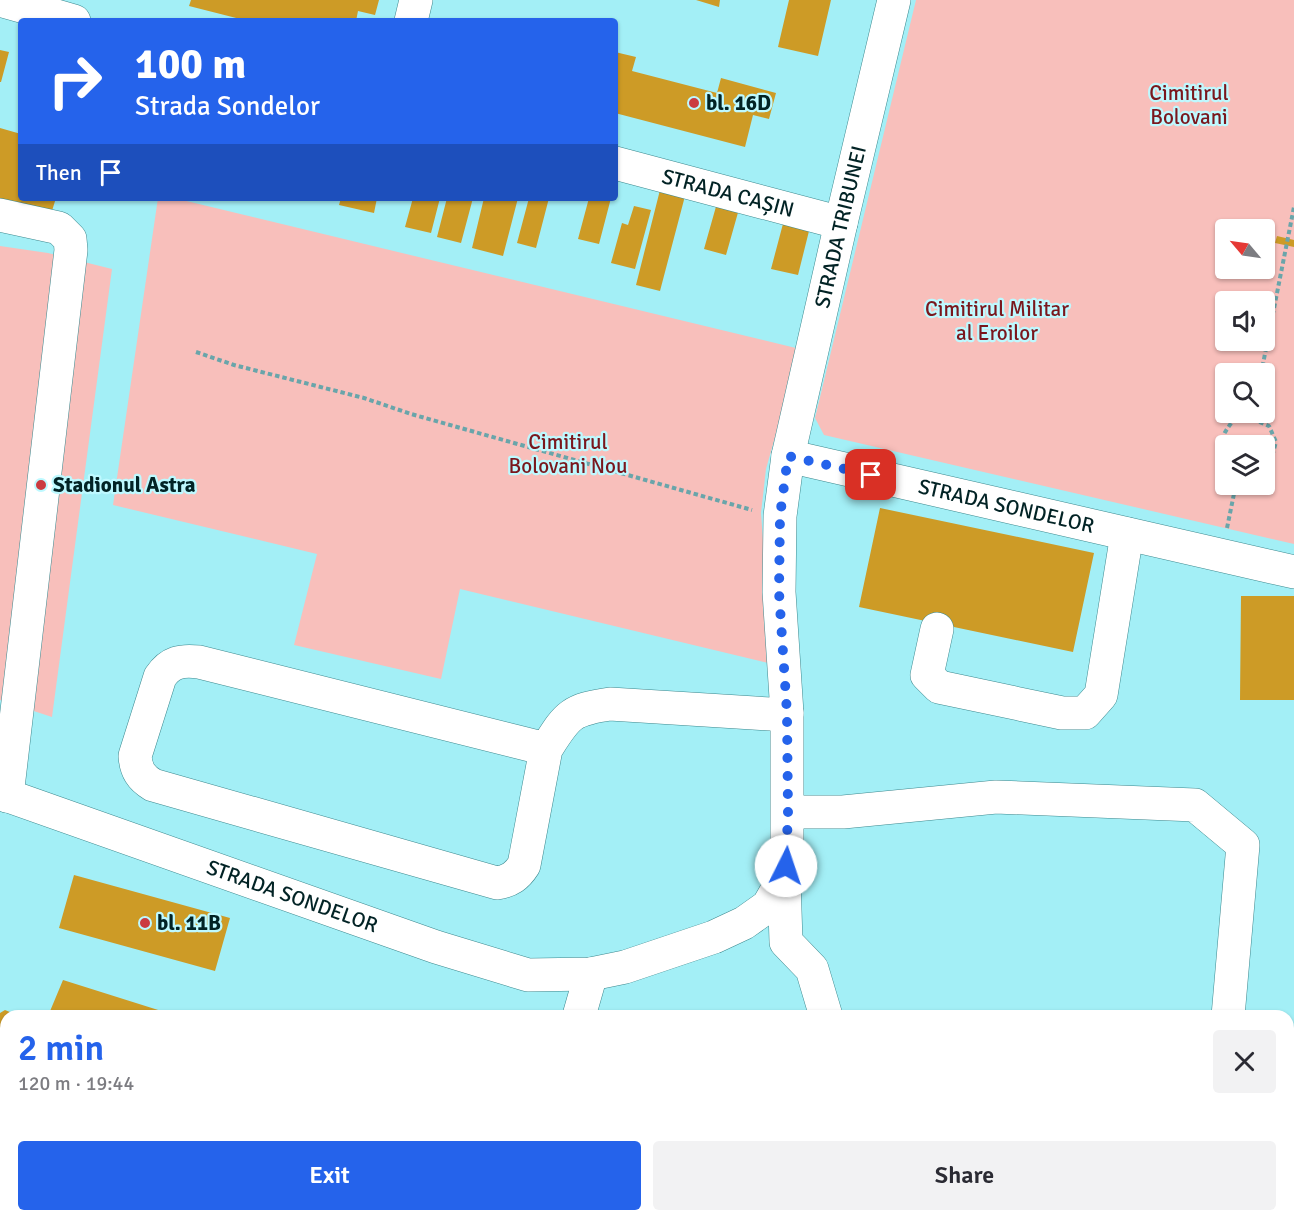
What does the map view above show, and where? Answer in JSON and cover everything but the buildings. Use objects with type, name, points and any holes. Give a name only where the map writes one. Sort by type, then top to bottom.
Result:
[{"type":"street","points":[[0,0],[63,18]]},
{"type":"street","points":[[412,18],[416,0]]},
{"type":"street","name":"STRADA TRIBUNEI","points":[[788,456],[894,0]]},
{"type":"street","name":"STRADA CAȘIN","points":[[618,164],[841,223]]},
{"type":"street","points":[[0,216],[60,228],[70,239],[71,250],[3,795]]},
{"type":"street","name":"STRADA SONDELOR","points":[[3,795],[436,947],[528,975],[591,974],[670,953],[744,923],[768,906],[784,878],[788,812],[787,713],[779,592],[780,516],[788,456],[1294,572]]},
{"type":"street","points":[[938,629],[927,675],[939,687],[1062,713],[1085,712],[1101,695],[1127,534]]},
{"type":"street","points":[[546,749],[199,662],[187,661],[175,662],[166,668],[160,677],[135,756],[136,765],[145,780],[153,785],[497,883],[508,881],[519,873],[524,864],[546,749],[565,720],[585,708],[609,704],[770,714],[787,713]]},
{"type":"street","points":[[788,812],[843,812],[996,797],[1195,805],[1244,845],[1229,1010]]},
{"type":"street","points":[[784,878],[786,942],[812,969],[824,1010]]},
{"type":"street","points":[[581,1010],[591,974]]},
{"type":"path","points":[[1263,363],[1294,207]]},
{"type":"path","points":[[196,352],[234,365],[364,398],[422,417],[761,513],[780,516]]},
{"type":"path","points":[[1262,423],[1269,426],[1273,435]]},
{"type":"path","points":[[1221,555],[1234,495]]},
{"type":"green space","name":"Cimitirul Militar al Eroilor","points":[[916,0],[1294,0],[1294,544],[824,435],[815,418]]},
{"type":"green space","name":"Cimitirul Bolovani Nou","points":[[158,201],[186,201],[800,349],[766,469],[761,513],[772,664],[460,589],[441,679],[294,645],[317,554],[113,505]]},
{"type":"green space","name":"Stadionul Astra","points":[[0,246],[48,253],[112,269],[52,717],[0,700]]},
{"type":"place","name":"bl. 16D","points":[[694,103]]},
{"type":"place","name":"Stadionul Astra","points":[[41,485]]},
{"type":"place","name":"bl. 11B","points":[[145,923]]},
{"type":"route","points":[[786,866],[787,713],[779,592],[780,516],[788,456],[871,475]]},
{"type":"park label","name":"Cimitirul Bolovani","points":[[1189,105]]}]
